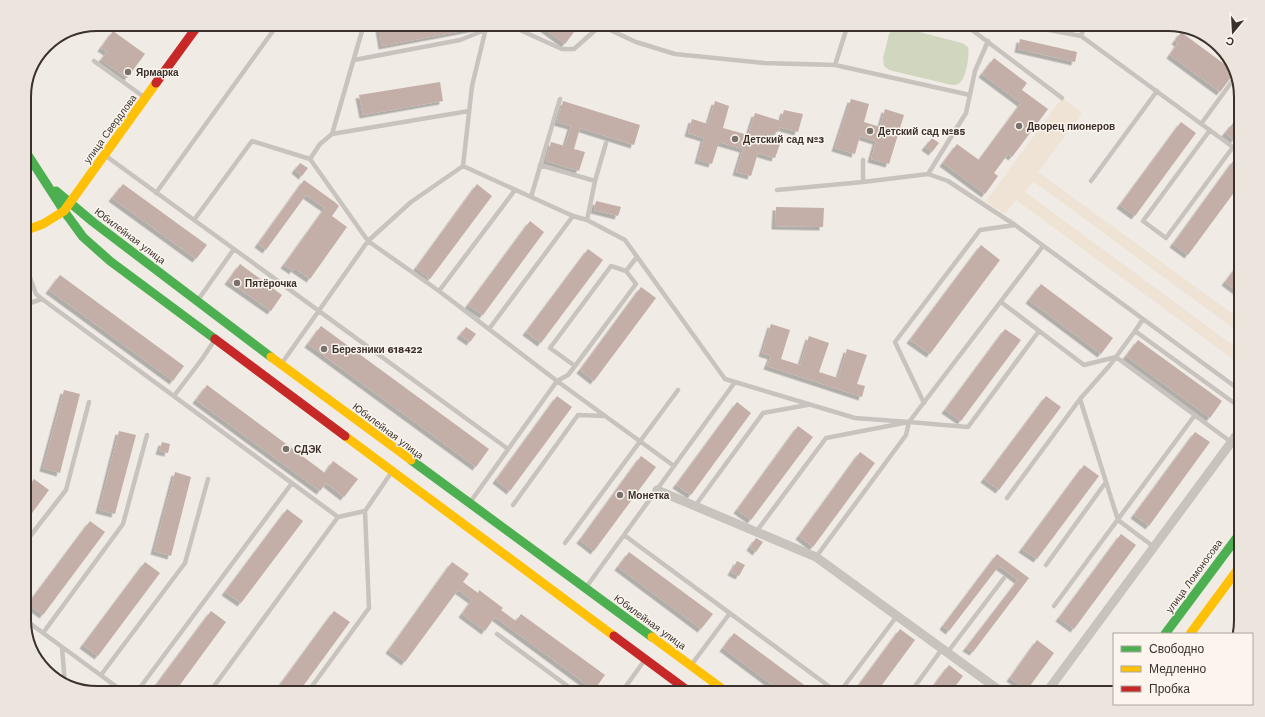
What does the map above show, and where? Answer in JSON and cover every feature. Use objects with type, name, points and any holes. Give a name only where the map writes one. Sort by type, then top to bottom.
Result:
[{"type":"main road","name":"улица Свердлова","points":[[31,228],[43,224],[64,211],[194,31]]},
{"type":"main road","name":"Юбилейная улица","points":[[31,160],[83,237],[110,261],[680,686]]},
{"type":"main road","name":"Юбилейная улица","points":[[42,178],[93,222],[281,365],[468,504],[718,686]]},
{"type":"main road","name":"улица Ломоносова","points":[[1166,633],[1234,541]]},
{"type":"main road","points":[[1191,633],[1234,574]]},
{"type":"street","points":[[1051,686],[1234,439]]},
{"type":"street","points":[[656,490],[816,558],[945,651],[987,686]]},
{"type":"lane","points":[[156,193],[273,31]]},
{"type":"lane","points":[[332,134],[362,31]]},
{"type":"lane","points":[[354,60],[460,40],[482,31]]},
{"type":"lane","points":[[464,166],[472,86],[485,31]]},
{"type":"lane","points":[[522,31],[562,49],[574,49],[593,31]]},
{"type":"lane","points":[[612,31],[636,42],[675,54],[764,63],[835,66],[970,95]]},
{"type":"lane","points":[[835,66],[846,31]]},
{"type":"lane","points":[[974,31],[1062,98]]},
{"type":"lane","points":[[1055,31],[1081,36],[1157,91],[1201,124],[1210,130],[1233,147],[1166,238],[1143,221],[1210,130]]},
{"type":"lane","points":[[1081,36],[1083,31]]},
{"type":"lane","points":[[928,174],[966,112],[975,71],[988,41]]},
{"type":"lane","points":[[94,61],[145,98]]},
{"type":"lane","points":[[1201,124],[1232,81]]},
{"type":"lane","points":[[1091,180],[1157,91]]},
{"type":"lane","points":[[530,197],[560,99]]},
{"type":"lane","points":[[310,159],[320,144],[332,134],[469,111]]},
{"type":"lane","points":[[194,220],[252,141],[310,159],[368,241],[439,291],[557,381],[674,466]]},
{"type":"lane","points":[[587,220],[595,181],[606,143]]},
{"type":"lane","points":[[104,156],[319,310],[508,449]]},
{"type":"lane","points":[[863,160],[863,182]]},
{"type":"lane","points":[[540,165],[595,181]]},
{"type":"lane","points":[[464,166],[573,216],[587,220],[625,240],[725,379],[808,405],[855,418],[968,427],[1039,331]]},
{"type":"lane","points":[[281,365],[368,241],[411,202],[464,166]]},
{"type":"lane","points":[[777,190],[928,174],[948,181],[1015,225],[1234,386]]},
{"type":"lane","points":[[439,291],[515,190]]},
{"type":"lane","points":[[489,329],[573,216]]},
{"type":"lane","points":[[924,403],[895,342],[980,230],[1015,225]]},
{"type":"lane","points":[[816,558],[906,435],[909,422],[1043,246]]},
{"type":"lane","points":[[197,301],[234,249]]},
{"type":"lane","points":[[626,271],[637,257]]},
{"type":"lane","points":[[468,504],[557,381],[568,375],[575,366],[636,284],[626,271],[611,266],[550,348],[575,366]]},
{"type":"lane","points":[[31,280],[36,294],[42,299],[338,517]]},
{"type":"lane","points":[[31,303],[42,299]]},
{"type":"lane","points":[[1000,302],[1084,365],[1116,357],[1232,442]]},
{"type":"lane","points":[[1007,498],[1080,399],[1116,357],[1143,319]]},
{"type":"lane","points":[[1135,330],[1234,403]]},
{"type":"lane","points":[[174,396],[202,359],[215,338]]},
{"type":"lane","points":[[585,589],[735,382]]},
{"type":"lane","points":[[565,543],[678,390]]},
{"type":"lane","points":[[1080,399],[1118,520],[1154,547]]},
{"type":"lane","points":[[31,535],[66,490],[89,402]]},
{"type":"lane","points":[[695,506],[763,413],[808,405]]},
{"type":"lane","points":[[1054,606],[1195,414]]},
{"type":"lane","points":[[513,505],[578,415],[606,416]]},
{"type":"lane","points":[[756,532],[826,438],[909,422]]},
{"type":"lane","points":[[43,633],[123,524],[147,435]]},
{"type":"lane","points":[[312,686],[369,608],[364,511],[392,472]]},
{"type":"lane","points":[[101,675],[185,563],[208,479]]},
{"type":"lane","points":[[1046,565],[1106,482]]},
{"type":"lane","points":[[141,686],[292,483]]},
{"type":"lane","points":[[214,686],[338,517],[364,511]]},
{"type":"lane","points":[[624,535],[830,686]]},
{"type":"lane","points":[[916,686],[1004,578]]},
{"type":"lane","points":[[690,666],[730,612]]},
{"type":"lane","points":[[844,686],[896,616]]},
{"type":"lane","points":[[31,624],[116,686]]},
{"type":"lane","points":[[497,634],[568,686]]},
{"type":"lane","points":[[62,647],[64,677]]},
{"type":"lane","points":[[626,686],[645,660]]},
{"type":"green space","points":[[892,31],[916,31],[962,43],[968,47],[967,67],[961,82],[952,85],[889,70],[884,66],[883,58],[889,34]]},
{"type":"shaded area","points":[[1062,98],[1082,113],[1038,172],[1234,315],[1234,329],[1033,181],[1025,192],[1234,346],[1234,360],[1016,200],[1005,214],[986,201]]},
{"type":"building","points":[[113,31],[145,54],[127,78],[101,60],[107,52],[101,48]]},
{"type":"building","points":[[380,31],[462,31],[382,46]]},
{"type":"building","points":[[547,31],[575,31],[565,44]]},
{"type":"building","points":[[1182,33],[1226,65],[1231,77],[1220,92],[1170,55],[1178,43],[1175,41]]},
{"type":"building","points":[[1020,39],[1077,52],[1075,62],[1018,49]]},
{"type":"building","name":"Дворец пионеров","points":[[994,58],[1027,83],[1022,90],[1048,109],[1012,157],[1008,154],[994,173],[998,176],[985,194],[943,163],[957,144],[979,160],[1021,103],[982,74]]},
{"type":"building","points":[[440,82],[443,101],[363,115],[359,95]]},
{"type":"building","name":"Детский сад №85","points":[[851,99],[869,104],[864,122],[880,127],[885,109],[904,115],[889,164],[871,159],[876,141],[860,136],[855,154],[835,148]]},
{"type":"building","points":[[563,101],[640,125],[634,145],[580,128],[574,149],[585,152],[579,171],[546,161],[551,142],[565,146],[571,126],[557,122]]},
{"type":"building","name":"Детский сад №3","points":[[715,101],[729,106],[723,128],[748,135],[755,113],[781,121],[779,131],[761,138],[780,144],[775,158],[758,153],[751,176],[736,172],[743,149],[719,142],[712,164],[698,160],[704,138],[688,133],[692,119],[708,124]]},
{"type":"building","points":[[784,110],[803,114],[798,132],[779,127]]},
{"type":"building","points":[[1181,122],[1196,133],[1135,216],[1120,205]]},
{"type":"building","points":[[1233,123],[1234,124],[1234,140],[1225,133]]},
{"type":"building","points":[[932,138],[939,143],[932,152],[925,147]]},
{"type":"building","points":[[1234,160],[1234,193],[1188,255],[1173,244]]},
{"type":"building","points":[[300,163],[308,168],[302,176],[295,170]]},
{"type":"building","points":[[304,180],[339,206],[332,216],[347,227],[310,279],[294,268],[293,271],[284,265],[325,208],[306,195],[266,250],[258,244]]},
{"type":"building","points":[[123,184],[207,245],[196,259],[112,198]]},
{"type":"building","points":[[477,184],[492,196],[430,279],[416,268]]},
{"type":"building","points":[[596,201],[621,207],[618,216],[594,210]]},
{"type":"building","points":[[776,207],[824,208],[823,227],[775,226]]},
{"type":"building","points":[[530,221],[544,232],[483,315],[468,305]]},
{"type":"building","points":[[981,245],[1000,260],[930,354],[910,340]]},
{"type":"building","points":[[588,249],[603,260],[541,343],[526,332]]},
{"type":"building","points":[[240,264],[282,295],[271,311],[228,281]]},
{"type":"building","points":[[1234,270],[1234,289],[1225,282]]},
{"type":"building","points":[[60,275],[184,366],[173,381],[49,290]]},
{"type":"building","points":[[1041,284],[1113,338],[1101,354],[1029,300]]},
{"type":"building","points":[[641,287],[656,298],[594,381],[580,370]]},
{"type":"building","points":[[771,324],[790,330],[781,359],[800,365],[809,336],[829,343],[819,372],[838,378],[847,349],[867,355],[857,384],[865,386],[862,397],[767,366],[771,356],[762,353]]},
{"type":"building","points":[[321,326],[489,449],[476,467],[308,344]]},
{"type":"building","points":[[466,327],[476,334],[470,342],[460,335]]},
{"type":"building","points":[[1005,329],[1021,340],[961,421],[945,410]]},
{"type":"building","points":[[1138,340],[1222,401],[1210,418],[1126,356]]},
{"type":"building","points":[[207,385],[325,473],[333,461],[358,479],[344,497],[326,483],[320,491],[196,400]]},
{"type":"building","points":[[64,390],[80,394],[60,473],[43,468]]},
{"type":"building","points":[[557,396],[572,407],[510,491],[496,480]]},
{"type":"building","points":[[1046,396],[1061,407],[999,490],[984,479]]},
{"type":"building","points":[[737,402],[751,413],[691,495],[676,485]]},
{"type":"building","points":[[798,426],[813,437],[751,520],[737,510]]},
{"type":"building","points":[[119,431],[136,435],[115,514],[99,510]]},
{"type":"building","points":[[1195,432],[1210,442],[1149,526],[1134,515]]},
{"type":"building","points":[[162,442],[170,444],[168,453],[159,451]]},
{"type":"building","points":[[860,452],[875,463],[813,547],[799,536]]},
{"type":"building","points":[[641,456],[656,467],[594,551],[580,540]]},
{"type":"building","points":[[1084,465],[1099,476],[1037,559],[1022,549]]},
{"type":"building","points":[[175,472],[191,477],[171,556],[154,551]]},
{"type":"building","points":[[34,479],[49,490],[31,514],[31,483]]},
{"type":"building","points":[[287,509],[303,521],[241,603],[225,592]]},
{"type":"building","points":[[90,521],[105,532],[43,615],[31,606],[31,600]]},
{"type":"building","points":[[1121,534],[1136,545],[1074,629],[1059,618]]},
{"type":"building","points":[[756,538],[763,542],[756,552],[750,547]]},
{"type":"building","points":[[629,552],[713,614],[701,629],[618,567]]},
{"type":"building","points":[[997,554],[1029,578],[973,652],[966,648],[1018,580],[999,566],[949,631],[943,626]]},
{"type":"building","points":[[737,561],[745,565],[739,576],[731,572]]},
{"type":"building","points":[[145,562],[160,573],[98,656],[83,645]]},
{"type":"building","points":[[452,562],[469,574],[463,582],[478,593],[479,590],[503,608],[501,610],[516,621],[521,614],[605,675],[597,686],[589,686],[495,617],[485,631],[462,614],[472,600],[458,590],[405,662],[389,650]]},
{"type":"building","points":[[211,611],[226,622],[179,686],[155,686]]},
{"type":"building","points":[[334,611],[350,622],[303,686],[279,686]]},
{"type":"building","points":[[900,629],[915,640],[881,686],[858,686]]},
{"type":"building","points":[[734,633],[806,686],[774,686],[723,648]]},
{"type":"building","points":[[1037,640],[1054,653],[1030,686],[1021,686],[1010,678]]},
{"type":"building","points":[[949,665],[963,676],[955,686],[933,686]]},
{"type":"traffic: fast","points":[[31,160],[64,211],[83,237],[110,261],[215,339]]},
{"type":"traffic: fast","points":[[56,191],[93,222],[271,357]]},
{"type":"traffic: fast","points":[[411,460],[652,637]]},
{"type":"traffic: fast","points":[[1166,633],[1234,541]]},
{"type":"traffic: slow","points":[[31,228],[43,224],[64,211],[156,83]]},
{"type":"traffic: slow","points":[[271,357],[411,460]]},
{"type":"traffic: slow","points":[[345,436],[614,636]]},
{"type":"traffic: slow","points":[[1191,633],[1234,574]]},
{"type":"traffic: slow","points":[[652,637],[718,686]]},
{"type":"traffic: jam","points":[[156,83],[194,31]]},
{"type":"traffic: jam","points":[[215,339],[345,436]]},
{"type":"traffic: jam","points":[[614,636],[682,686]]},
{"type":"place","name":"Ярмарка","points":[[128,72]]},
{"type":"place","name":"Дворец пионеров","points":[[1019,126]]},
{"type":"place","name":"Детский сад №85","points":[[870,131]]},
{"type":"place","name":"Детский сад №3","points":[[735,139]]},
{"type":"place","name":"Пятёрочка","points":[[237,283]]},
{"type":"place","name":"Березники 618422","points":[[324,349]]},
{"type":"place","name":"СДЭК","points":[[286,449]]},
{"type":"place","name":"Монетка","points":[[620,495]]}]
